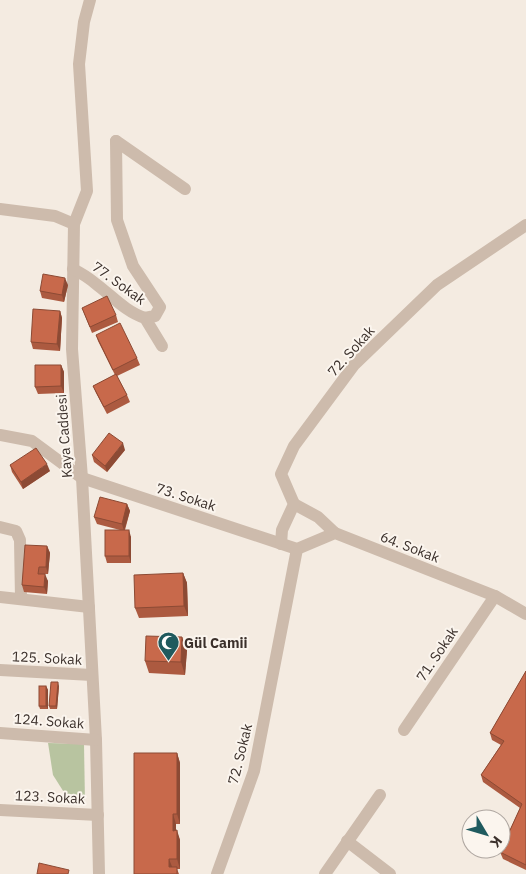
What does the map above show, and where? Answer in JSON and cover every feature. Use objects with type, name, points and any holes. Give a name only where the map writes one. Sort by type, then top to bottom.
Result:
[{"type":"street","name":"Kaya Caddesi","points":[[90,0],[84,22],[79,64],[86,191],[74,224],[72,349],[89,607],[96,740],[100,874]]},
{"type":"street","points":[[145,318],[154,316],[160,306],[133,266],[117,220],[116,141],[185,189]]},
{"type":"street","points":[[0,209],[55,216],[74,224]]},
{"type":"street","name":"72. Sokak","points":[[294,504],[281,474],[294,446],[354,365],[436,285],[526,225]]},
{"type":"street","name":"77. Sokak","points":[[73,268],[94,282],[125,308],[137,316],[145,318],[162,346]]},
{"type":"street","name":"73. Sokak","points":[[0,435],[32,441],[82,478],[280,544]]},
{"type":"street","points":[[294,504],[318,517],[335,533],[297,549],[280,544],[282,530],[294,504]]},
{"type":"street","points":[[0,527],[16,531],[20,540],[21,599]]},
{"type":"street","name":"64. Sokak","points":[[335,533],[495,596],[526,614]]},
{"type":"street","name":"72. Sokak","points":[[217,874],[254,771],[297,549]]},
{"type":"street","points":[[0,596],[89,607]]},
{"type":"street","name":"71. Sokak","points":[[404,730],[495,596]]},
{"type":"street","name":"125. Sokak","points":[[0,670],[92,675]]},
{"type":"street","name":"124. Sokak","points":[[0,733],[96,740]]},
{"type":"street","points":[[325,874],[380,795]]},
{"type":"street","name":"123. Sokak","points":[[0,810],[98,815]]},
{"type":"street","points":[[347,841],[390,874]]},
{"type":"green space","points":[[48,743],[84,744],[85,803],[72,805],[53,775]]},
{"type":"building","points":[[43,274],[65,278],[62,295],[40,291]]},
{"type":"building","points":[[107,296],[116,315],[90,327],[82,308]]},
{"type":"building","points":[[33,309],[60,311],[57,344],[31,342]]},
{"type":"building","points":[[120,323],[137,358],[113,370],[96,335]]},
{"type":"building","points":[[35,365],[61,365],[61,386],[35,387]]},
{"type":"building","points":[[116,374],[127,395],[104,407],[93,386]]},
{"type":"building","points":[[109,433],[123,443],[105,466],[92,455]]},
{"type":"building","points":[[36,448],[47,464],[21,482],[10,465]]},
{"type":"building","points":[[100,497],[127,504],[122,524],[94,517]]},
{"type":"building","points":[[105,530],[129,530],[129,556],[105,556]]},
{"type":"building","points":[[25,545],[47,546],[46,567],[39,567],[38,574],[45,574],[44,587],[22,585]]},
{"type":"building","points":[[183,573],[184,606],[135,608],[134,575]]},
{"type":"building","points":[[146,636],[182,637],[181,662],[145,661]]},
{"type":"building","points":[[526,671],[526,865],[511,858],[511,828],[522,804],[481,775],[504,741],[490,733]]},
{"type":"building","points":[[51,682],[58,682],[56,706],[49,706]]},
{"type":"building","points":[[39,686],[46,686],[46,706],[39,706]]},
{"type":"building","points":[[134,753],[177,753],[177,814],[173,814],[173,831],[177,830],[177,859],[169,859],[169,867],[177,867],[177,874],[134,874]]},
{"type":"building","points":[[39,863],[69,870],[68,874],[37,874]]},
{"type":"place","name":"Gül Camii","points":[[168,662]]}]
